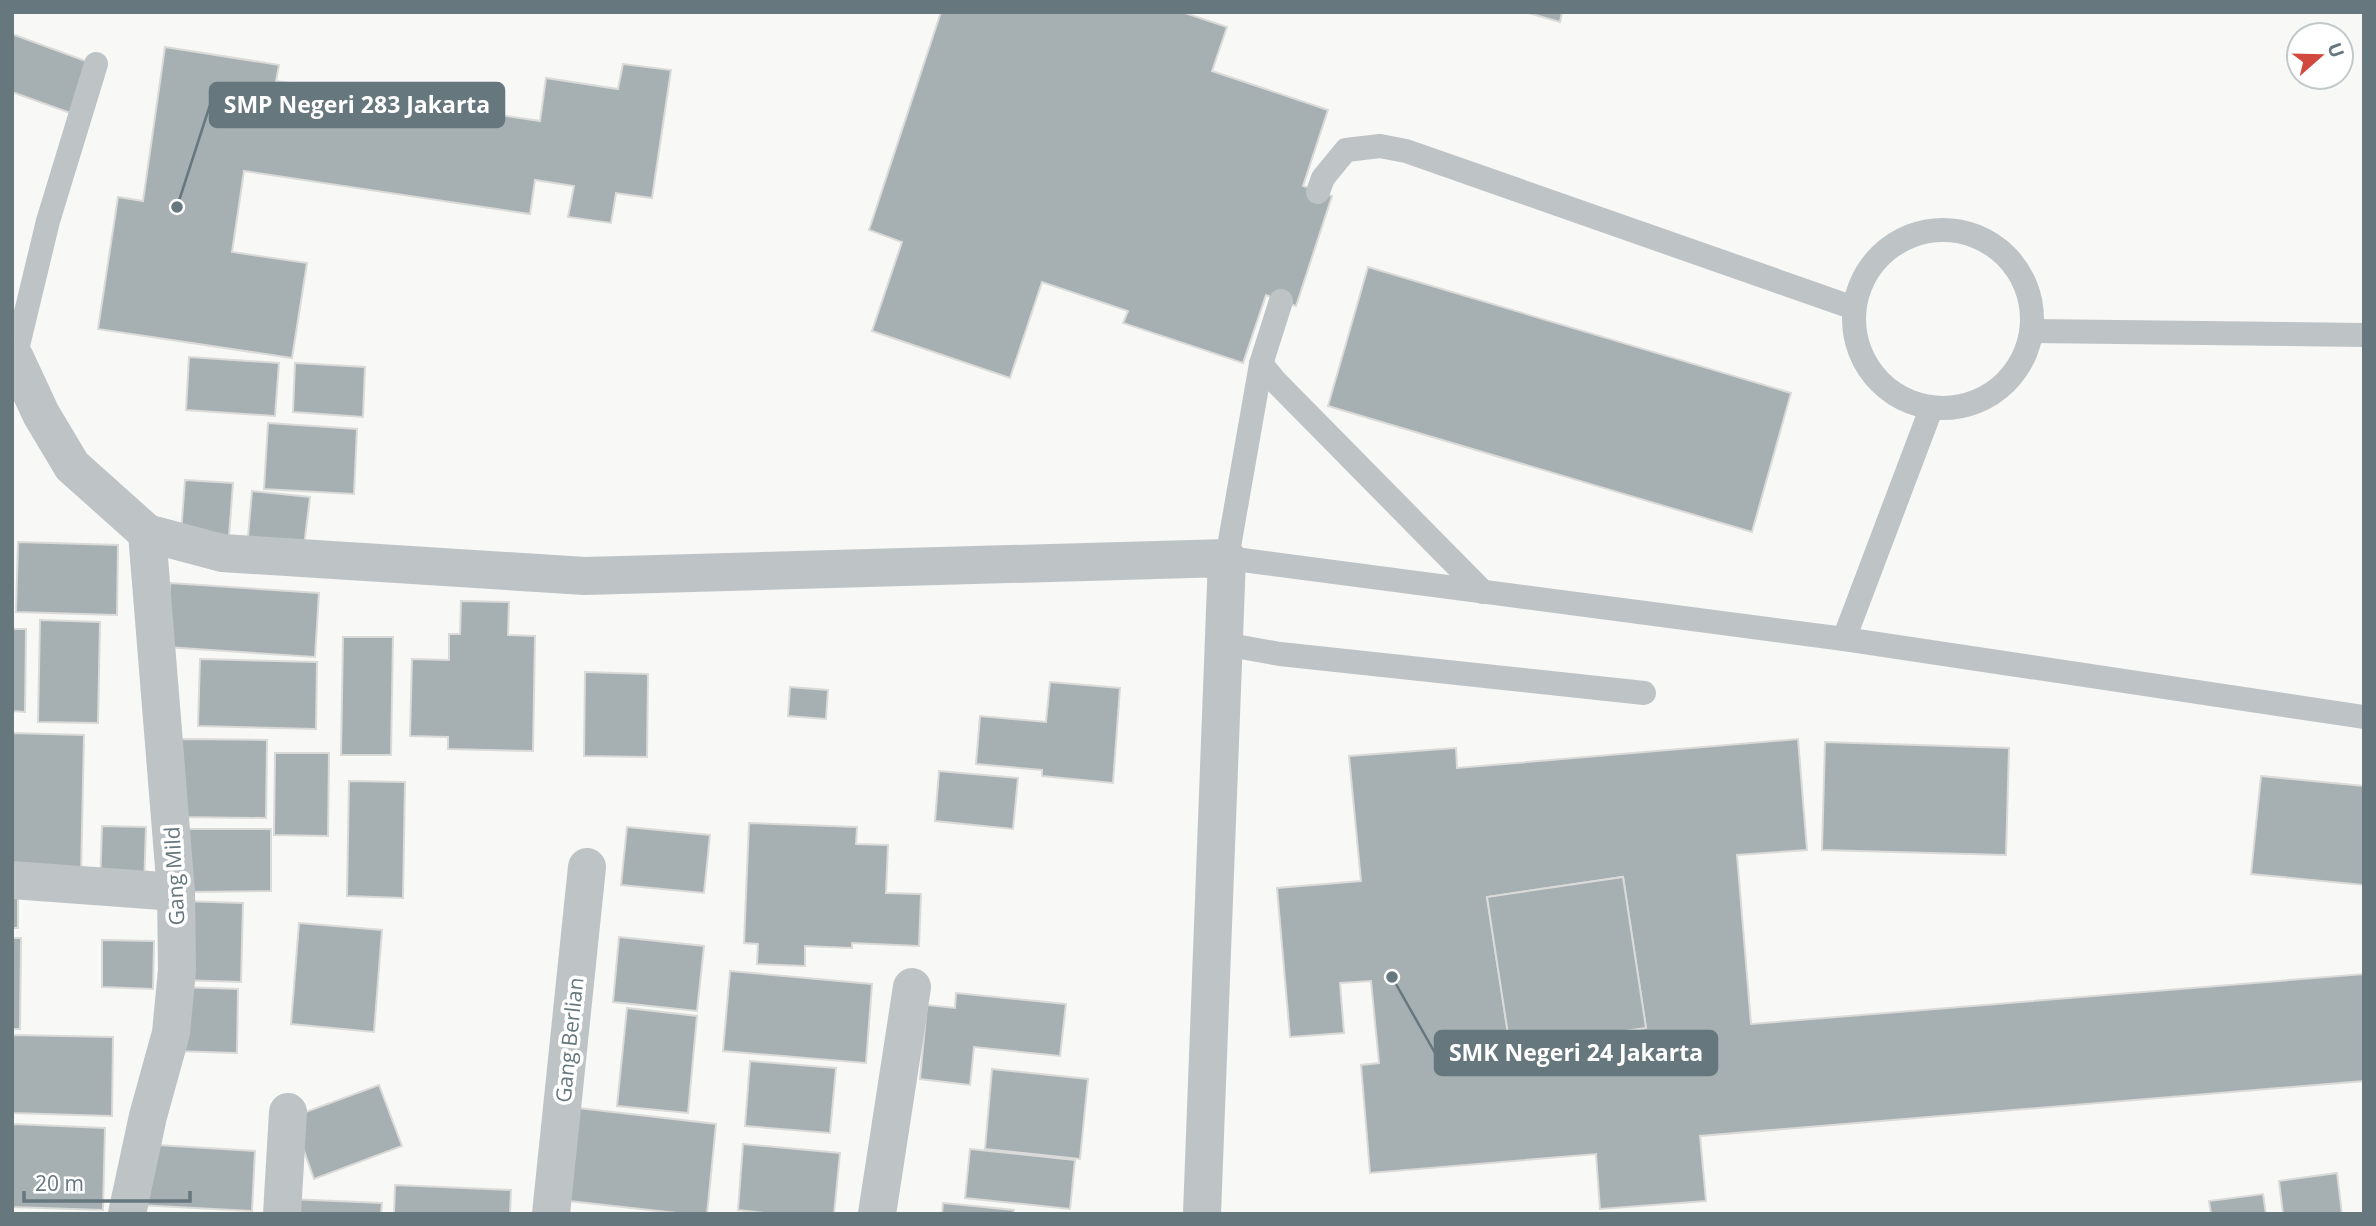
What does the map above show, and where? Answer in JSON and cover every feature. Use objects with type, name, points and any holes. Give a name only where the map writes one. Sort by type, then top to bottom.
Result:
[{"type":"street","points":[[15,358],[41,414],[72,466],[147,533],[222,553],[585,576],[1227,558],[1202,1214]]},
{"type":"street","name":"Gang Mild","points":[[127,1214],[148,1116],[171,1033],[177,970],[177,892],[147,533]]},
{"type":"street","name":"Gang Berlian","points":[[551,1214],[587,867]]},
{"type":"street","points":[[12,880],[177,892]]},
{"type":"street","points":[[877,1214],[912,987]]},
{"type":"street","points":[[282,1214],[288,1112]]},
{"type":"lane","points":[[15,358],[48,221],[96,64]]},
{"type":"lane","points":[[1318,192],[1323,178],[1346,150],[1380,146],[1406,151],[1854,308]]},
{"type":"lane","points":[[1954,229],[1987,241],[2013,264],[2029,296],[2032,331],[2021,364],[1998,390],[1966,406],[1931,409],[1898,397],[1872,374],[1856,343],[1854,308],[1864,274],[1887,247],[1919,232],[1954,229]]},
{"type":"lane","points":[[1281,301],[1261,363],[1227,558],[1844,639],[2364,717]]},
{"type":"lane","points":[[2032,331],[2364,335]]},
{"type":"lane","points":[[1261,363],[1275,381],[1483,592]]},
{"type":"lane","points":[[1844,639],[1931,409]]},
{"type":"lane","points":[[1224,643],[1280,654],[1644,693]]},
{"type":"building","points":[[941,12],[1182,12],[1227,27],[1212,71],[1328,110],[1303,186],[1332,196],[1296,306],[1266,295],[1243,363],[1123,323],[1128,311],[1042,282],[1010,378],[872,331],[902,242],[869,230]]},
{"type":"building","points":[[1525,12],[1562,12],[1560,22]]},
{"type":"building","points":[[12,34],[91,63],[73,114],[12,92]]},
{"type":"building","points":[[165,47],[279,65],[276,81],[540,121],[546,78],[618,89],[623,64],[671,70],[652,198],[616,193],[611,223],[568,217],[574,186],[535,180],[530,214],[244,171],[232,252],[307,263],[292,358],[98,329],[118,197],[143,201]]},
{"type":"building","points":[[1368,267],[1791,393],[1752,532],[1328,406]]},
{"type":"building","points":[[189,357],[279,363],[275,416],[186,410]]},
{"type":"building","points":[[295,363],[365,367],[363,417],[293,412]]},
{"type":"building","points":[[268,423],[357,429],[354,494],[264,489]]},
{"type":"building","points":[[185,480],[233,483],[229,536],[181,533]]},
{"type":"building","points":[[252,491],[310,497],[303,554],[247,548]]},
{"type":"building","points":[[18,542],[118,545],[117,615],[16,612]]},
{"type":"building","points":[[170,583],[319,593],[315,657],[166,647]]},
{"type":"building","points":[[461,601],[509,602],[508,635],[535,636],[533,751],[448,749],[448,737],[410,736],[412,659],[449,660],[449,634],[460,634]]},
{"type":"building","points":[[40,620],[100,622],[98,723],[38,722]]},
{"type":"building","points":[[12,629],[26,629],[25,712],[12,711]]},
{"type":"building","points":[[343,637],[393,637],[391,755],[341,755]]},
{"type":"building","points":[[200,659],[317,662],[316,729],[198,726]]},
{"type":"building","points":[[585,672],[648,674],[647,757],[584,756]]},
{"type":"building","points":[[1050,682],[1120,688],[1113,783],[1042,776],[1042,770],[976,764],[980,716],[1046,722]]},
{"type":"building","points":[[790,687],[828,690],[826,719],[788,716]]},
{"type":"building","points":[[12,733],[84,735],[81,874],[12,872]]},
{"type":"building","points":[[180,739],[267,740],[266,818],[179,817]]},
{"type":"building","points":[[1798,739],[1807,850],[1737,855],[1751,1024],[2364,974],[2364,1081],[1700,1136],[1706,1201],[1600,1209],[1596,1154],[1370,1173],[1361,1065],[1379,1063],[1371,981],[1340,983],[1344,1033],[1290,1037],[1277,888],[1361,881],[1349,756],[1456,748],[1457,768]],"holes":[[[1623,877],[1646,1028],[1510,1047],[1487,897]]]},
{"type":"building","points":[[1825,742],[2009,748],[2006,855],[1822,850]]},
{"type":"building","points":[[275,753],[329,753],[328,836],[274,835]]},
{"type":"building","points":[[939,771],[1018,778],[1013,829],[935,821]]},
{"type":"building","points":[[2261,776],[2364,786],[2364,885],[2251,874]]},
{"type":"building","points":[[349,781],[405,782],[403,898],[347,896]]},
{"type":"building","points":[[749,823],[857,827],[856,844],[888,845],[886,893],[921,894],[919,946],[852,943],[852,948],[805,946],[805,966],[757,964],[758,944],[744,943]]},
{"type":"building","points":[[102,826],[146,827],[144,887],[100,887]]},
{"type":"building","points":[[627,827],[710,835],[704,893],[621,885]]},
{"type":"building","points":[[186,829],[271,829],[271,891],[186,892]]},
{"type":"building","points":[[1623,877],[1646,1028],[1510,1047],[1487,897]]},
{"type":"building","points":[[12,889],[18,889],[18,928],[12,928]]},
{"type":"building","points":[[181,901],[243,903],[241,982],[179,980]]},
{"type":"building","points":[[299,923],[382,930],[374,1032],[291,1024]]},
{"type":"building","points":[[619,937],[704,946],[697,1011],[613,1002]]},
{"type":"building","points":[[12,938],[21,938],[20,1029],[12,1029]]},
{"type":"building","points":[[102,940],[154,941],[153,989],[102,987]]},
{"type":"building","points":[[730,971],[872,984],[866,1063],[723,1051]]},
{"type":"building","points":[[178,987],[238,989],[237,1053],[176,1051]]},
{"type":"building","points":[[956,993],[1066,1004],[1060,1056],[974,1047],[970,1085],[920,1079],[927,1005],[955,1008]]},
{"type":"building","points":[[627,1008],[697,1016],[688,1113],[617,1106]]},
{"type":"building","points":[[12,1035],[113,1037],[112,1116],[12,1113]]},
{"type":"building","points":[[750,1061],[836,1068],[830,1133],[745,1126]]},
{"type":"building","points":[[992,1069],[1088,1079],[1080,1159],[985,1149]]},
{"type":"building","points":[[379,1085],[402,1146],[314,1179],[292,1117]]},
{"type":"building","points":[[578,1108],[716,1124],[707,1214],[569,1201]]},
{"type":"building","points":[[13,1124],[105,1128],[103,1210],[12,1207]]},
{"type":"building","points":[[141,1144],[255,1151],[252,1211],[138,1205]]},
{"type":"building","points":[[743,1144],[840,1153],[834,1214],[773,1214],[738,1210]]},
{"type":"building","points":[[970,1149],[1075,1160],[1070,1209],[965,1198]]},
{"type":"building","points":[[2337,1173],[2342,1214],[2283,1214],[2279,1181]]},
{"type":"building","points":[[395,1185],[511,1190],[510,1214],[394,1214]]},
{"type":"building","points":[[2263,1194],[2266,1214],[2211,1214],[2209,1201]]},
{"type":"building","points":[[289,1199],[382,1203],[381,1214],[288,1214]]},
{"type":"building","points":[[943,1203],[1014,1210],[1013,1214],[942,1214]]},
{"type":"place","name":"SMP Negeri 283 Jakarta","points":[[177,207]]},
{"type":"place","name":"SMK Negeri 24 Jakarta","points":[[1392,977]]}]
